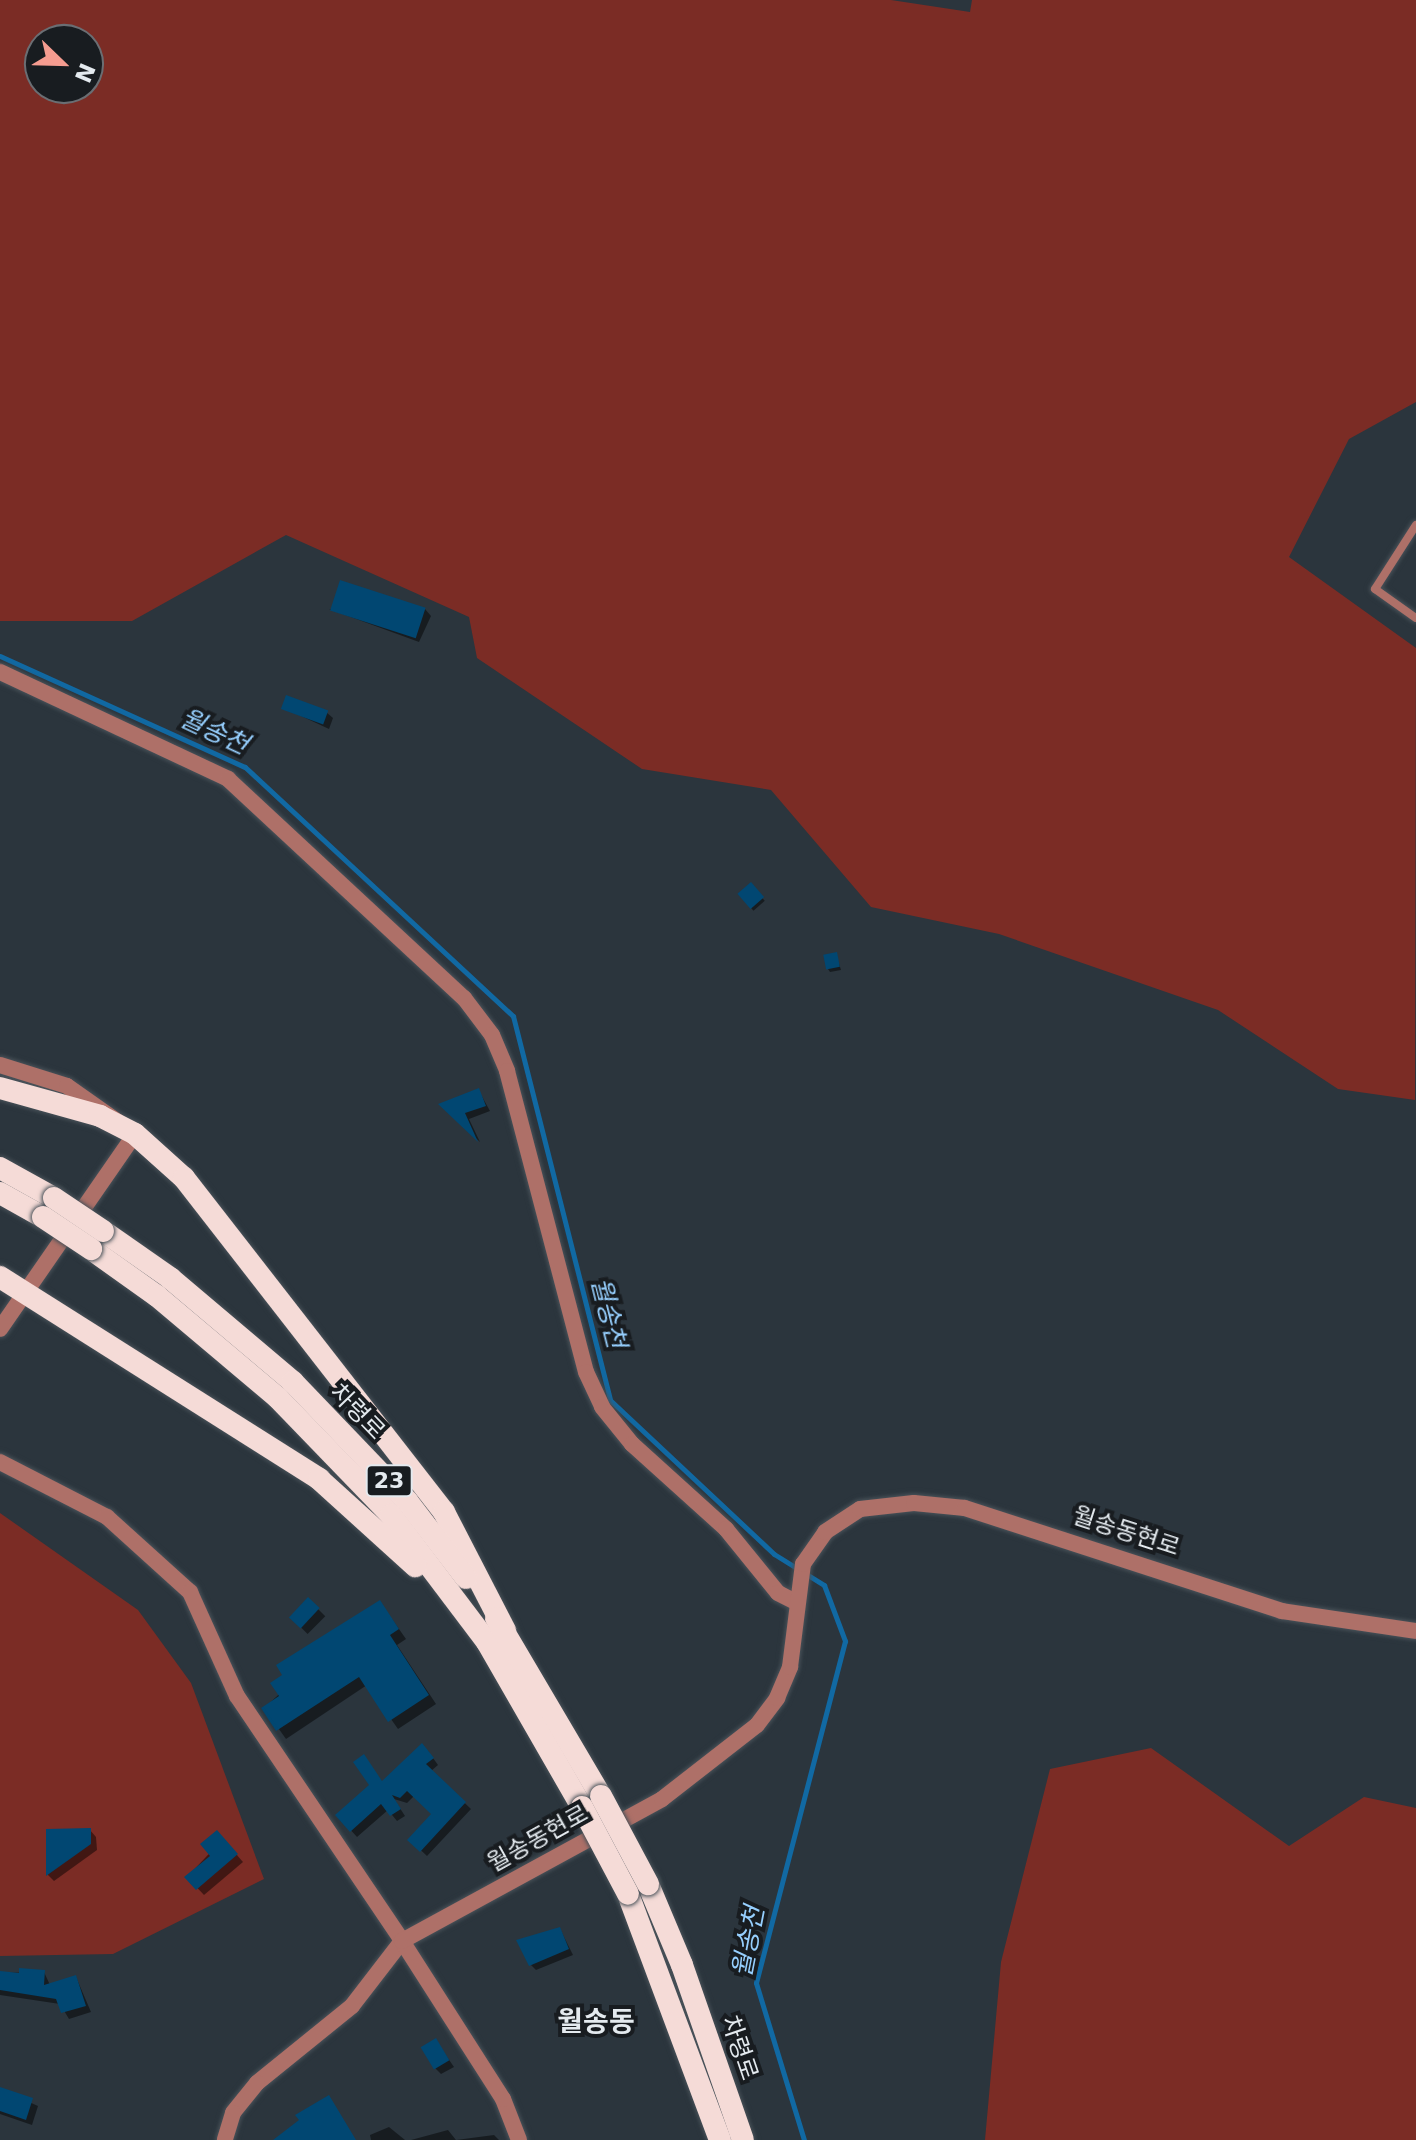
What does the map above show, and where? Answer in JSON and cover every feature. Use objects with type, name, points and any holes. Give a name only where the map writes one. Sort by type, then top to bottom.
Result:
[{"type":"highway","points":[[0,1088],[100,1116],[135,1134],[184,1178],[444,1512],[496,1636]]},
{"type":"highway","name":"23","points":[[0,1168],[48,1207]]},
{"type":"highway","name":"23","points":[[0,1193],[48,1207]]},
{"type":"highway","name":"차령로","points":[[48,1207],[97,1240],[157,1296],[278,1398],[391,1515],[496,1636],[638,1889],[743,2140]]},
{"type":"highway","points":[[0,1277],[319,1479],[374,1524],[496,1636]]},
{"type":"highway","name":"차령로","points":[[638,1889],[720,2140]]},
{"type":"street","points":[[0,672],[228,779],[464,998],[492,1035],[507,1071],[586,1372],[602,1407],[632,1444],[726,1529],[778,1593],[796,1602]]},
{"type":"street","points":[[0,1065],[67,1086],[135,1134],[0,1329]]},
{"type":"street","points":[[0,1462],[107,1517],[190,1592],[205,1615],[237,1696],[402,1941],[503,2099],[519,2140]]},
{"type":"street","name":"월송동현로","points":[[402,1941],[662,1799],[757,1725],[777,1698],[790,1667],[798,1584],[803,1564],[825,1532],[860,1509],[914,1503],[965,1508],[1282,1611],[1416,1631]]},
{"type":"street","points":[[225,2140],[233,2113],[257,2083],[352,2006],[402,1941]]},
{"type":"lane","points":[[1416,525],[1375,589],[1416,618]]},
{"type":"shaded area","points":[[0,0],[891,0],[970,12],[972,0],[1416,0],[1416,402],[1349,439],[1289,557],[1416,648],[1415,1100],[1338,1089],[1218,1010],[999,934],[871,907],[771,790],[642,769],[477,658],[469,617],[286,535],[132,621],[0,621]]},
{"type":"shaded area","points":[[0,1513],[138,1610],[191,1683],[264,1879],[113,1954],[0,1956]]},
{"type":"shaded area","points":[[1151,1748],[1289,1846],[1364,1797],[1416,1808],[1416,2140],[985,2140],[1001,1962],[1050,1769]]},
{"type":"building","points":[[340,580],[426,608],[416,638],[330,610]]},
{"type":"building","points":[[286,695],[328,710],[323,724],[281,709]]},
{"type":"building","points":[[751,882],[764,897],[751,909],[737,894]]},
{"type":"building","points":[[837,952],[840,967],[826,969],[823,955]]},
{"type":"building","points":[[479,1088],[486,1106],[465,1113],[478,1142],[438,1104]]},
{"type":"building","points":[[308,1597],[320,1608],[301,1628],[289,1617]]},
{"type":"building","points":[[380,1600],[399,1629],[390,1635],[429,1695],[388,1722],[359,1677],[276,1731],[261,1708],[279,1696],[270,1683],[282,1675],[276,1665]]},
{"type":"building","points":[[422,1743],[434,1758],[426,1764],[466,1802],[420,1852],[407,1840],[431,1814],[407,1791],[400,1798],[392,1795],[401,1809],[390,1816],[381,1804],[350,1832],[335,1815],[369,1785],[353,1762],[364,1754],[382,1781]]},
{"type":"building","points":[[91,1828],[91,1844],[46,1876],[46,1829]]},
{"type":"building","points":[[217,1830],[238,1854],[196,1890],[184,1877],[210,1856],[200,1844]]},
{"type":"building","points":[[560,1927],[569,1949],[529,1966],[516,1940]]},
{"type":"building","points":[[19,1968],[45,1970],[44,1985],[76,1975],[86,2006],[61,2013],[56,1999],[0,1990],[0,1971],[19,1973]]},
{"type":"building","points":[[436,2038],[449,2060],[434,2070],[421,2047]]},
{"type":"building","points":[[0,2087],[33,2098],[26,2120],[0,2111]]},
{"type":"building","points":[[329,2095],[356,2140],[273,2140],[299,2120],[295,2115]]},
{"type":"waterway","name":"월송천","points":[[0,656],[245,767],[513,1016],[610,1400],[774,1554],[824,1585],[845,1641],[756,1983],[804,2140]]},
{"type":"district","name":"월송동","points":[[596,2022]]}]
